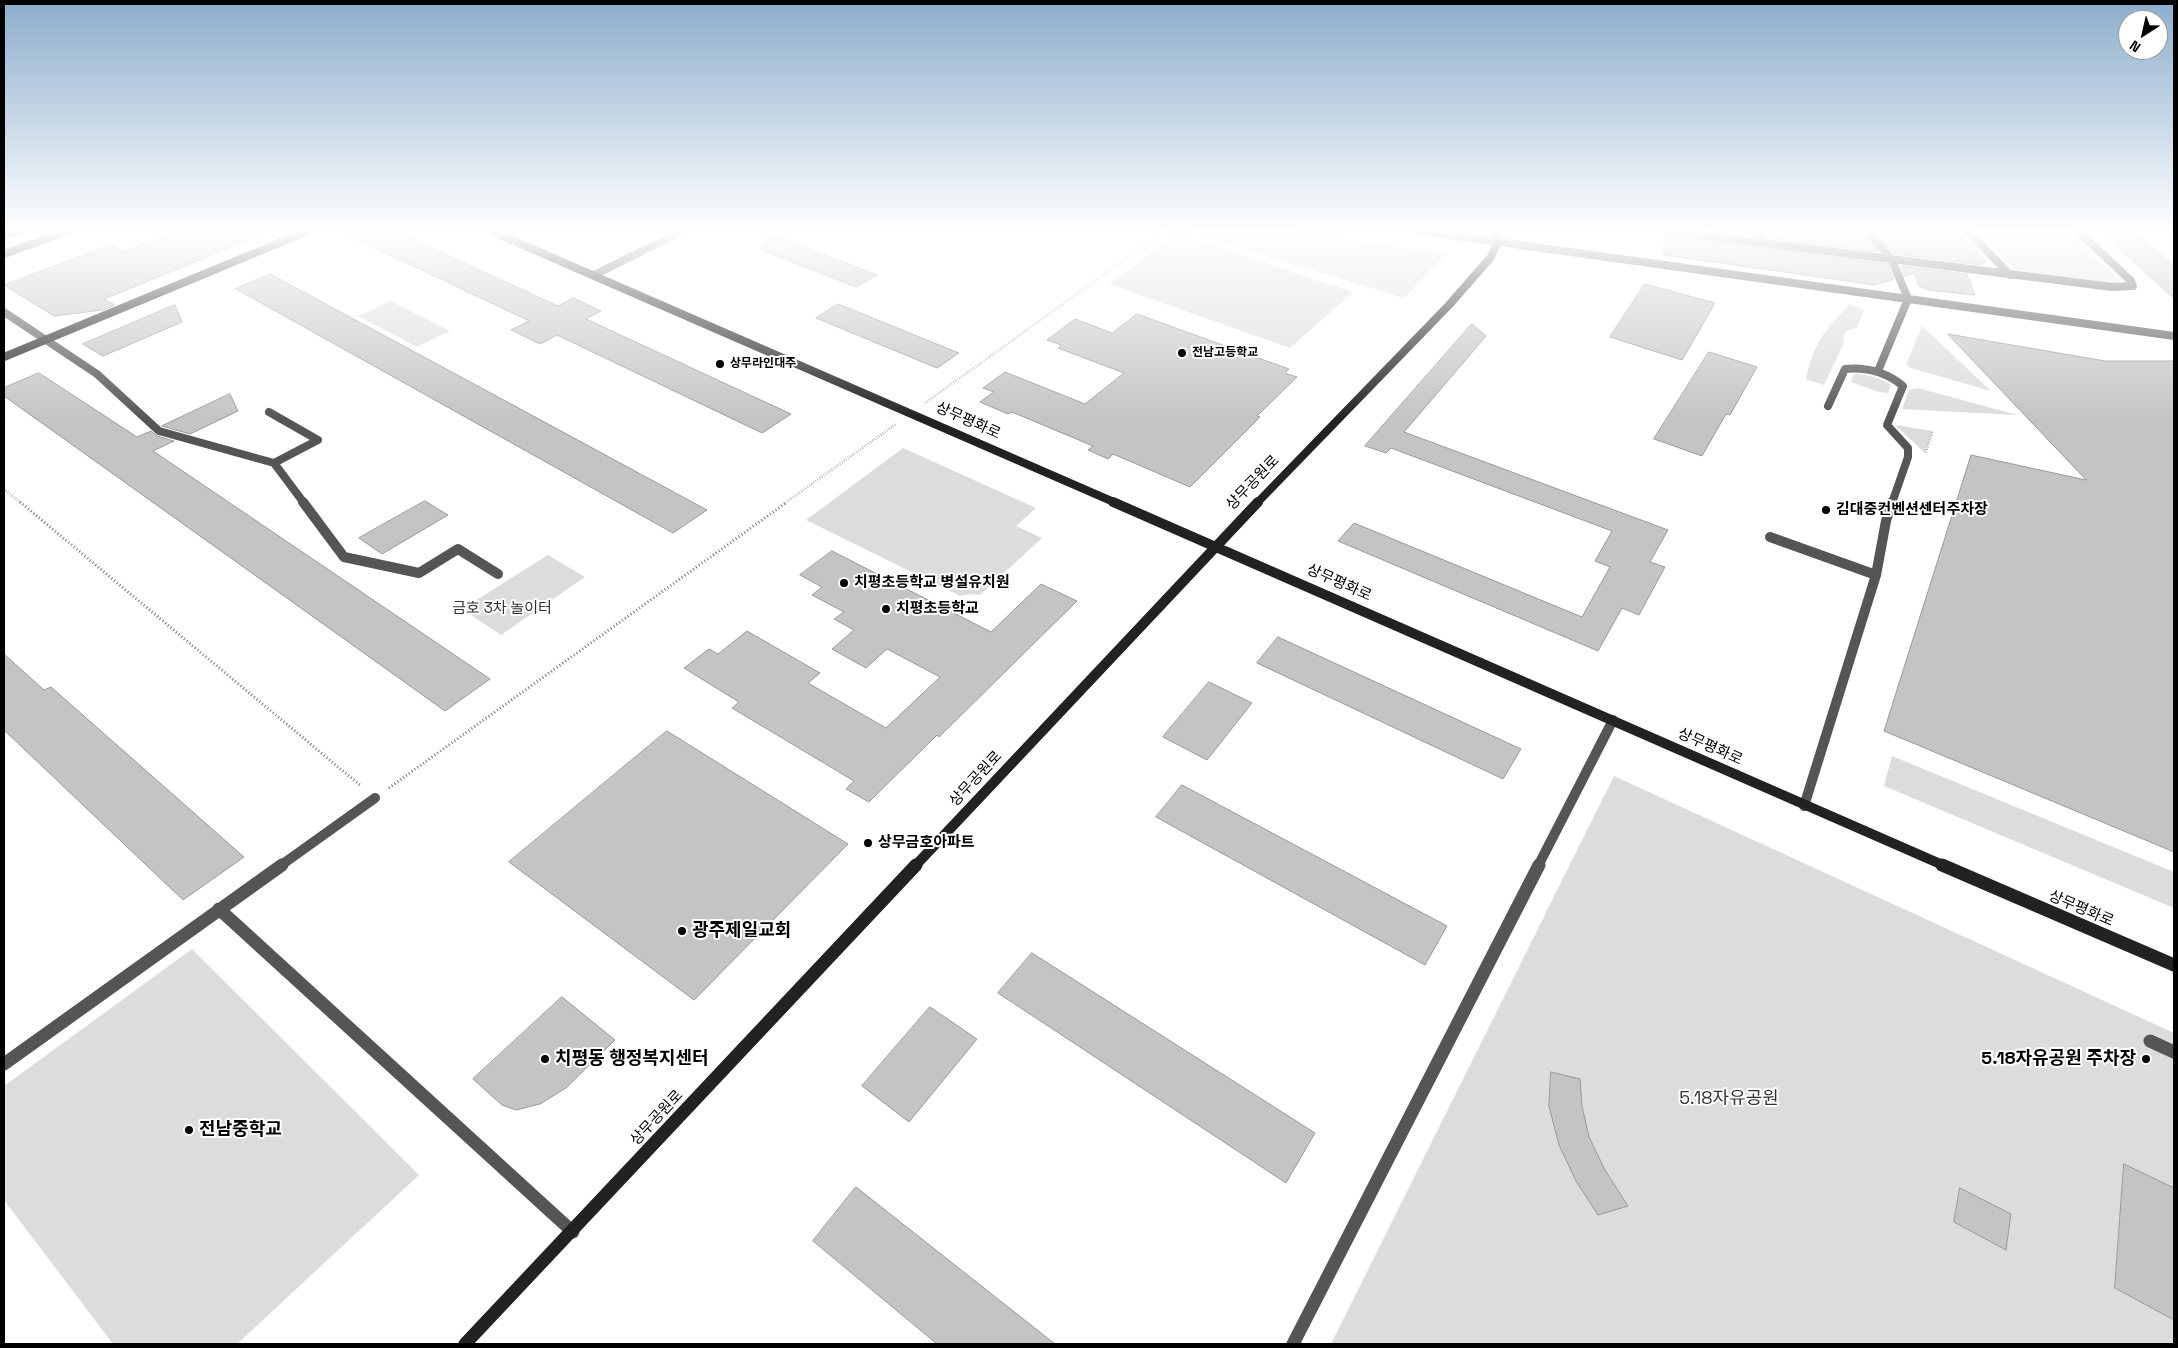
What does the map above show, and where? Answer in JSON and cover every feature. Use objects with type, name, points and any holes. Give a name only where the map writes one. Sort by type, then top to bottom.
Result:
[{"type":"street","points":[[4,357],[156,294]]},
{"type":"street","name":"상무평화로","points":[[638,294],[912,412],[1804,806],[2174,966]]},
{"type":"street","name":"상무공원로","points":[[465,1344],[573,1232],[1216,546],[1459,294]]},
{"type":"street","points":[[1872,294],[2174,336]]},
{"type":"street","points":[[1878,371],[1908,299],[1906,294]]},
{"type":"street","points":[[4,312],[97,374],[159,432],[274,463],[344,556],[419,573],[458,549],[498,574]]},
{"type":"street","points":[[1804,806],[1876,575],[1886,522],[1908,457],[1908,448],[1888,425],[1903,386],[1888,375],[1866,368],[1845,369],[1828,406]]},
{"type":"street","points":[[269,412],[318,440],[274,463]]},
{"type":"street","points":[[1770,537],[1876,575]]},
{"type":"street","points":[[1293,1344],[1613,720]]},
{"type":"street","points":[[4,1064],[375,798]]},
{"type":"street","points":[[219,909],[573,1232]]},
{"type":"street","points":[[2150,1041],[2174,1052]]},
{"type":"path","points":[[4,489],[375,798],[1076,294]]},
{"type":"green space","points":[[1137,294],[1351,294],[1290,348]]},
{"type":"green space","points":[[1391,294],[1408,294],[1404,298]]},
{"type":"green space","points":[[391,301],[450,331],[417,347],[358,316]]},
{"type":"green space","points":[[1850,304],[1864,310],[1857,328],[1846,331],[1843,338],[1844,343],[1824,385],[1806,379],[1813,355],[1821,338]]},
{"type":"green space","points":[[1922,326],[1991,391],[1906,365]]},
{"type":"green space","points":[[1854,374],[1883,380],[1891,385],[1888,393],[1879,392],[1851,382]]},
{"type":"green space","points":[[1918,388],[2017,415],[1902,409],[1909,390]]},
{"type":"green space","points":[[1895,425],[1933,431],[1925,453]]},
{"type":"green space","points":[[903,448],[1036,508],[1016,526],[1042,538],[980,595],[960,596],[806,520]]},
{"type":"green space","name":"금호 3차 놀이터","points":[[548,555],[585,577],[501,635],[462,609]]},
{"type":"green space","points":[[1892,756],[2174,872],[2174,908],[1884,786]]},
{"type":"green space","name":"5.18자유공원","points":[[1614,776],[2174,1033],[2174,1344],[1331,1344]]},
{"type":"green space","name":"전남중학교","points":[[192,949],[419,1175],[237,1344],[113,1344],[4,1200],[4,1086]]},
{"type":"building","points":[[18,294],[116,294],[104,299],[115,305],[103,310],[54,316]]},
{"type":"building","points":[[245,294],[307,294],[707,510],[673,533]]},
{"type":"building","points":[[472,294],[532,294],[558,306],[573,298],[601,311],[586,319],[791,414],[762,433],[557,335],[540,344],[511,330],[529,321]]},
{"type":"building","points":[[1638,294],[1681,294],[1715,303],[1682,360],[1610,337]]},
{"type":"building","points":[[838,304],[959,353],[937,368],[816,318]]},
{"type":"building","points":[[175,305],[182,322],[103,356],[83,344]]},
{"type":"building","name":"전남고등학교","points":[[1137,314],[1289,369],[1285,373],[1297,377],[1190,487],[1113,454],[1108,459],[1088,450],[1093,446],[1012,412],[1008,414],[980,402],[994,392],[983,388],[1005,372],[1085,404],[1124,373],[1058,348],[1061,345],[1047,340],[1075,319],[1112,333]]},
{"type":"building","points":[[1472,324],[1486,336],[1404,432],[1668,530],[1650,562],[1665,567],[1639,615],[1622,608],[1598,651],[1338,541],[1354,523],[1582,617],[1610,567],[1595,561],[1612,531],[1391,448],[1386,453],[1365,446]]},
{"type":"building","points":[[1948,334],[2105,361],[2174,361],[2174,852],[1884,731],[1971,455],[2086,480]]},
{"type":"building","points":[[1709,352],[1757,367],[1730,415],[1726,414],[1702,456],[1654,439]]},
{"type":"building","points":[[39,373],[137,437],[151,431],[157,436],[174,441],[153,451],[490,679],[445,711],[4,396],[4,388]]},
{"type":"building","points":[[230,394],[238,411],[190,434],[162,426]]},
{"type":"building","points":[[425,501],[448,515],[382,554],[359,538]]},
{"type":"building","name":"치평초등학교","points":[[832,551],[991,632],[1041,584],[1077,601],[939,737],[937,735],[869,802],[846,789],[854,781],[732,708],[739,702],[684,668],[709,649],[718,654],[747,631],[820,673],[808,683],[886,728],[940,677],[887,649],[866,668],[832,649],[854,630],[834,619],[844,612],[812,595],[822,587],[800,575]]},
{"type":"building","points":[[1278,637],[1521,749],[1503,779],[1257,663]]},
{"type":"building","points":[[4,654],[44,690],[51,687],[244,857],[183,900],[4,730]]},
{"type":"building","points":[[1209,682],[1252,703],[1207,760],[1163,737]]},
{"type":"building","name":"광주제일교회","points":[[667,731],[848,844],[694,1000],[509,862]]},
{"type":"building","points":[[1182,785],[1447,926],[1425,965],[1156,817]]},
{"type":"building","points":[[1032,953],[1315,1133],[1286,1183],[998,993]]},
{"type":"building","name":"치평동 행정복지센터","points":[[562,997],[615,1040],[566,1088],[540,1104],[516,1110],[502,1105],[473,1079]]},
{"type":"building","points":[[930,1007],[977,1039],[909,1122],[862,1086]]},
{"type":"building","points":[[1551,1072],[1580,1079],[1582,1106],[1589,1137],[1605,1170],[1628,1206],[1598,1215],[1576,1181],[1559,1145],[1549,1106]]},
{"type":"building","points":[[2124,1164],[2174,1188],[2174,1320],[2115,1288]]},
{"type":"building","points":[[856,1187],[1055,1344],[937,1344],[813,1241]]},
{"type":"building","points":[[1960,1188],[2011,1214],[2006,1250],[1954,1222]]},
{"type":"place","name":"전남고등학교","points":[[1182,353]]},
{"type":"place","name":"상무라인대주","points":[[720,364]]},
{"type":"place","name":"김대중컨벤션센터주차장","points":[[1826,510]]},
{"type":"place","name":"치평초등학교 병설유치원","points":[[844,583]]},
{"type":"place","name":"치평초등학교","points":[[886,609]]},
{"type":"place","name":"상무금호아파트","points":[[868,843]]},
{"type":"place","name":"광주제일교회","points":[[682,931]]},
{"type":"place","name":"치평동 행정복지센터","points":[[545,1059]]},
{"type":"place","name":"5.18자유공원 주차장","points":[[2146,1059]]},
{"type":"place","name":"전남중학교","points":[[189,1130]]}]
